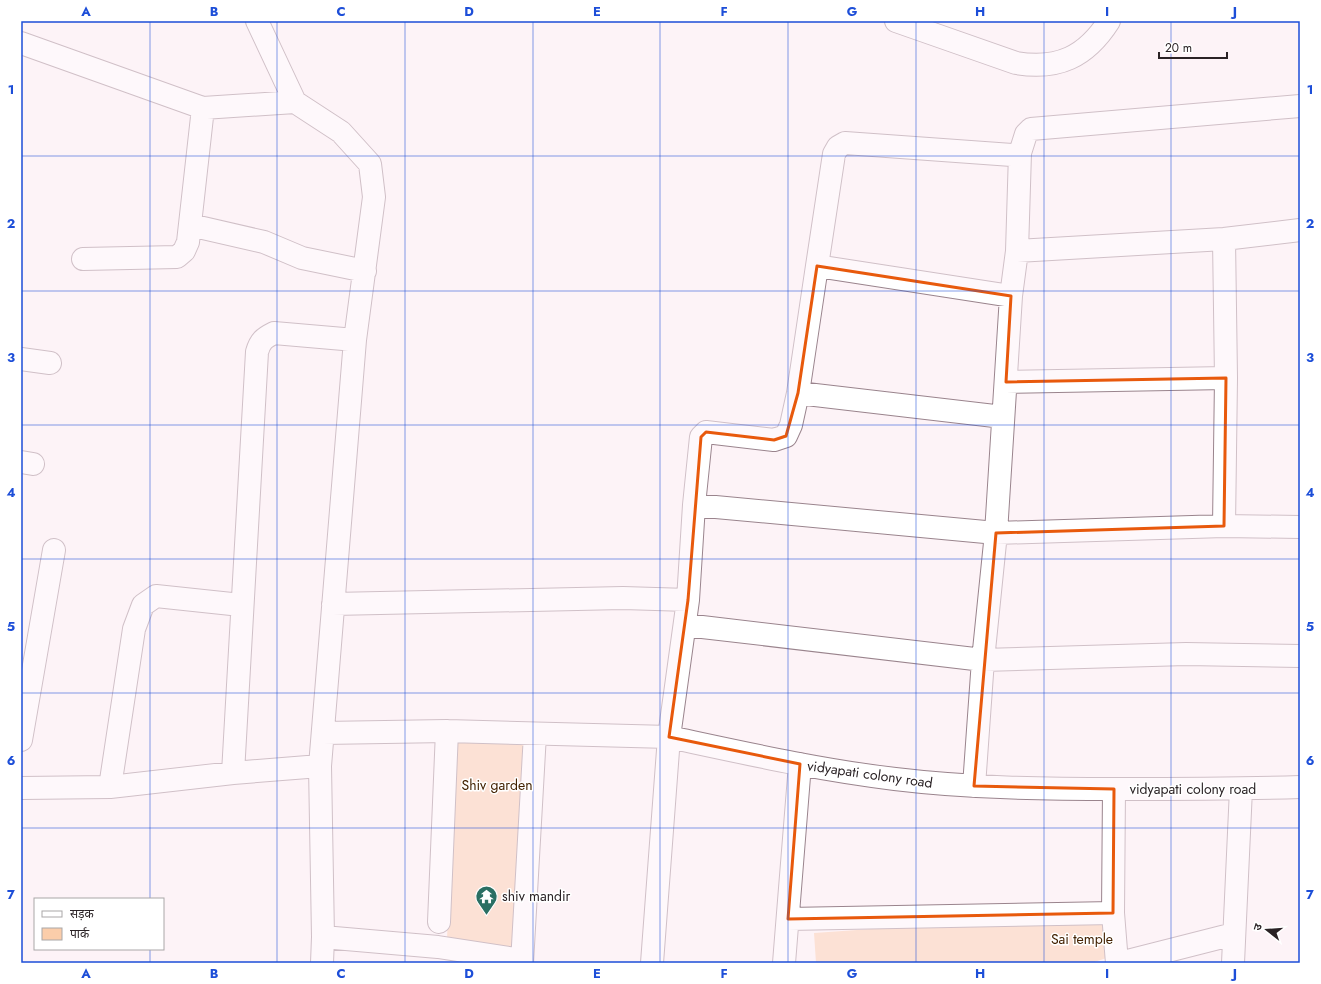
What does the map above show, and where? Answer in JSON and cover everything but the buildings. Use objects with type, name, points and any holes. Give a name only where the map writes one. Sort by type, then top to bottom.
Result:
[{"type":"street","points":[[257,21],[295,102],[341,132],[370,164],[374,197],[355,340],[320,766],[323,936],[322,963]]},
{"type":"street","points":[[896,21],[1016,63],[1037,66],[1058,62],[1078,54],[1098,39],[1109,21]]},
{"type":"street","points":[[21,43],[203,108],[295,102]]},
{"type":"street","points":[[974,786],[996,533],[1011,296],[1017,252],[1020,153],[1026,134],[1031,129],[1300,106]]},
{"type":"street","points":[[83,259],[177,257],[184,251],[188,242],[203,108]]},
{"type":"street","points":[[652,963],[669,737],[688,600],[694,506],[701,437],[706,432],[774,440],[786,436],[791,425],[798,393],[834,154],[838,147],[845,143],[1012,155],[1020,153]]},
{"type":"street","points":[[190,225],[264,242],[302,258],[364,271]]},
{"type":"street","points":[[1017,252],[1224,239],[1300,230]]},
{"type":"street","points":[[1224,239],[1226,378],[1224,526]]},
{"type":"street","points":[[817,266],[1011,296]]},
{"type":"street","points":[[233,773],[241,605],[257,352],[259,344],[265,337],[274,333],[355,340]]},
{"type":"street","points":[[21,358],[50,363]]},
{"type":"street","points":[[1006,382],[1226,378]]},
{"type":"street","points":[[798,393],[1003,417]]},
{"type":"street","points":[[694,506],[996,533],[1224,526],[1300,526]]},
{"type":"street","points":[[21,740],[54,550]]},
{"type":"street","points":[[110,787],[134,629],[143,605],[156,596],[241,605]]},
{"type":"street","points":[[333,604],[623,598],[688,600]]},
{"type":"street","points":[[685,626],[984,660],[1186,654],[1300,656]]},
{"type":"street","points":[[439,922],[447,731]]},
{"type":"street","name":"vidyapati colony road","points":[[323,733],[447,731],[535,734],[618,734],[669,737],[800,764],[896,779],[1040,790],[1241,789],[1300,787]]},
{"type":"street","points":[[323,936],[438,948],[522,961],[535,734]]},
{"type":"street","points":[[784,963],[800,764]]},
{"type":"street","points":[[21,788],[110,787],[233,773],[320,766]]},
{"type":"street","points":[[1114,789],[1113,913],[1118,963],[1234,934]]},
{"type":"street","points":[[1233,963],[1241,789]]},
{"type":"street","points":[[788,919],[1113,913]]},
{"type":"highlighted area","points":[[817,266],[1011,296],[1006,382],[1226,378],[1224,526],[996,533],[974,786],[1114,789],[1113,913],[788,919],[800,764],[669,737],[688,600],[701,437],[706,432],[774,440],[786,436],[798,393]]},
{"type":"green space","name":"Shiv garden","points":[[453,738],[546,740],[526,951],[447,941]]},
{"type":"green space","name":"Sai temple","points":[[1100,913],[1113,956],[1091,963],[816,963],[814,933]]},
{"type":"place","name":"shiv mandir","points":[[486,916]]}]
